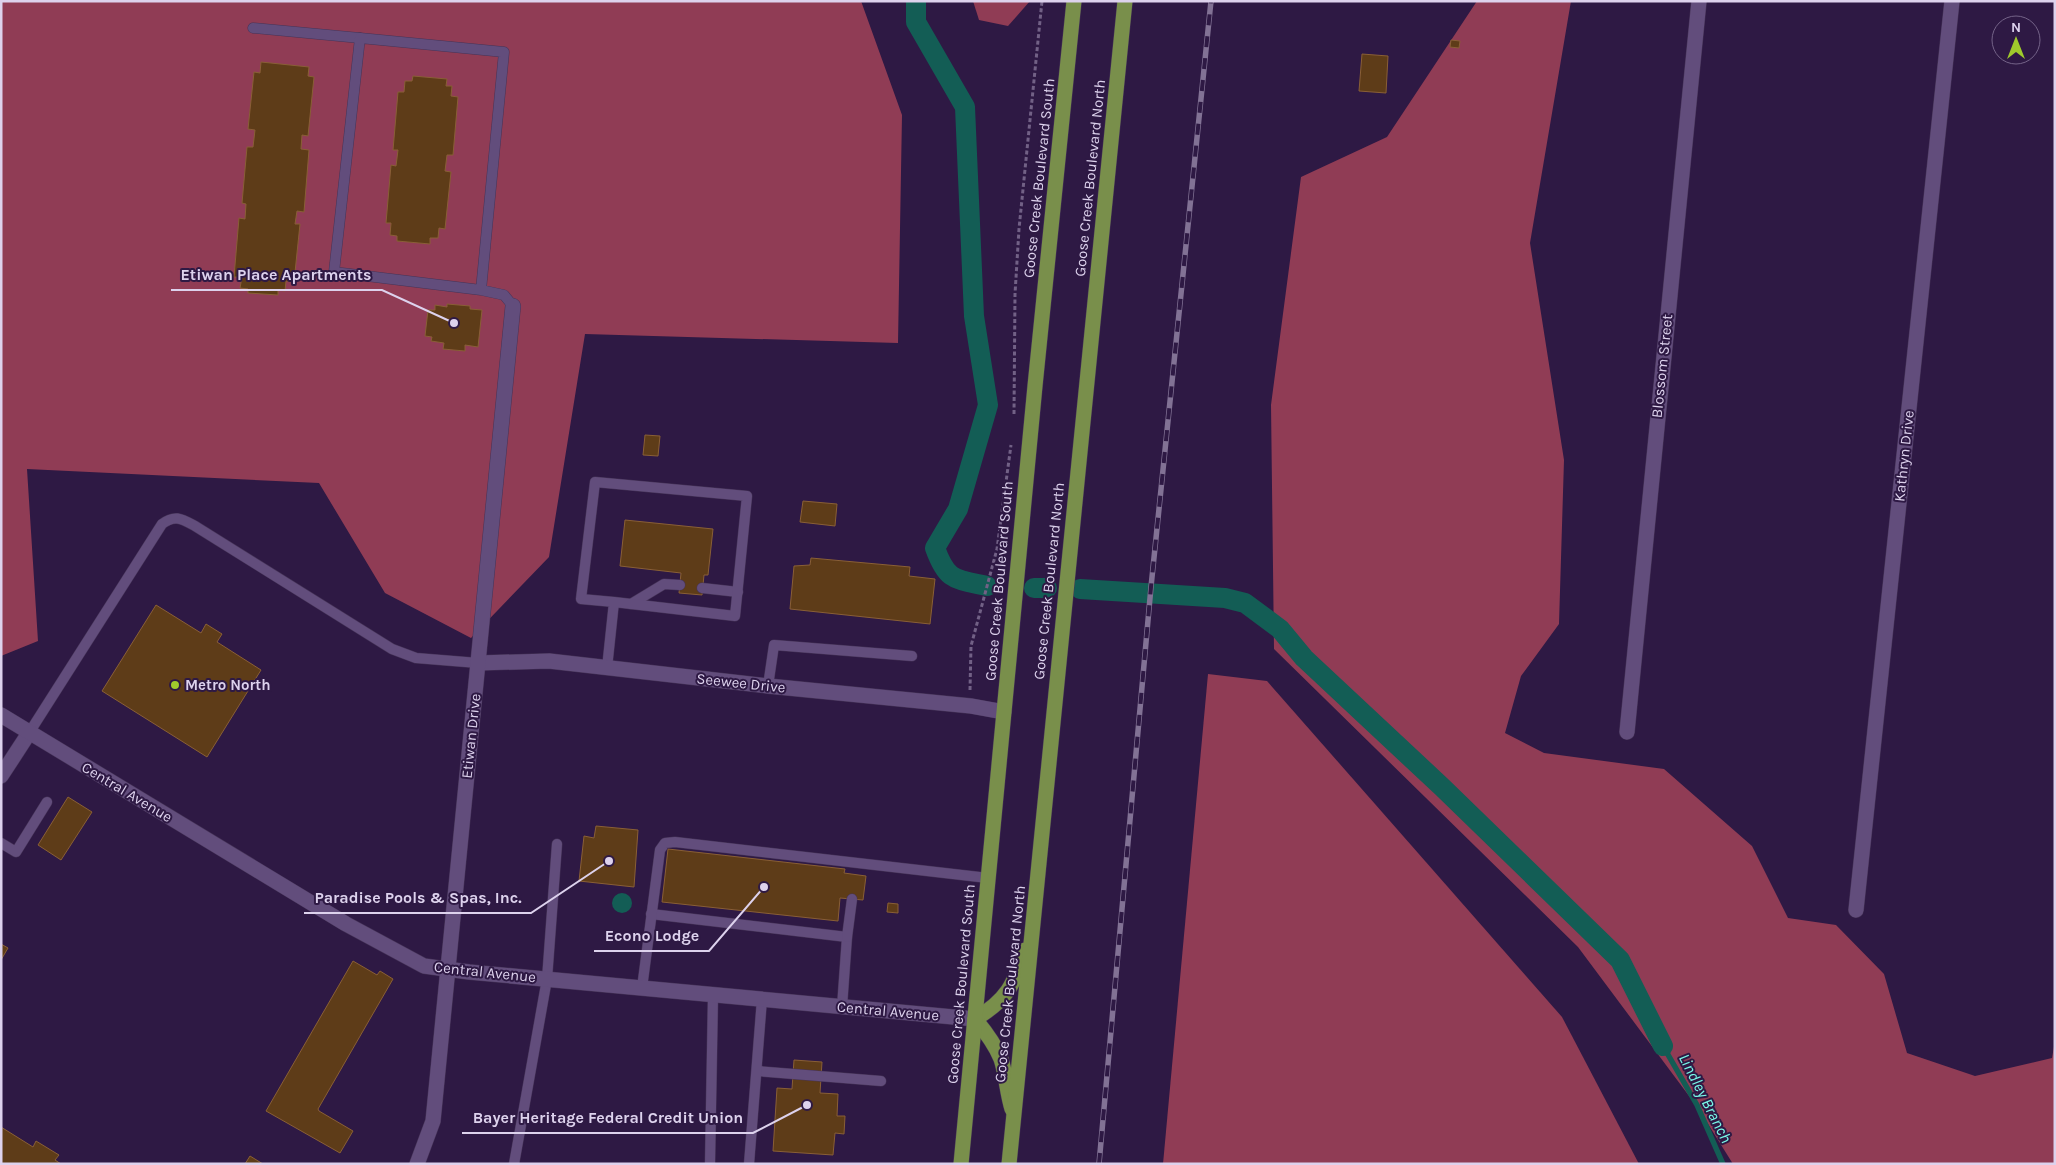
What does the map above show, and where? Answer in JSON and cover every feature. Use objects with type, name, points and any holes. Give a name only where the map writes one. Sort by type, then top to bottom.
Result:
[{"type":"highway","name":"Goose Creek Boulevard South","points":[[958,1161],[975,1019],[1074,1]]},
{"type":"highway","name":"Goose Creek Boulevard North","points":[[1009,1164],[1125,1]]},
{"type":"highway","points":[[1014,1116],[1006,1089],[1001,1060],[988,1035],[975,1019],[990,1010],[1010,990],[1033,925]]},
{"type":"street","name":"Blossom Street","points":[[1627,732],[1699,1]]},
{"type":"street","name":"Kathryn Drive","points":[[1856,910],[1952,1]]},
{"type":"street","name":"Etiwan Drive","points":[[417,1164],[433,1121],[513,306]]},
{"type":"street","name":"Seewee Drive","points":[[478,663],[549,661],[768,686],[971,706],[1004,712]]},
{"type":"street","name":"Central Avenue","points":[[1,715],[346,924],[424,966],[449,970],[975,1019]]},
{"type":"street","points":[[1,776],[29,733]]},
{"type":"lane","points":[[253,28],[504,52],[482,290]]},
{"type":"lane","points":[[360,38],[334,272],[482,290],[504,295],[513,306]]},
{"type":"lane","points":[[595,482],[747,496],[735,616],[631,604],[581,599],[595,482]]},
{"type":"lane","points":[[29,733],[162,524],[170,518],[180,517],[392,649],[416,658],[478,663]]},
{"type":"lane","points":[[631,604],[664,584],[680,585]]},
{"type":"lane","points":[[702,588],[738,592]]},
{"type":"lane","points":[[607,668],[614,602]]},
{"type":"lane","points":[[768,686],[774,645],[912,656]]},
{"type":"lane","points":[[1,843],[16,852],[46,802]]},
{"type":"lane","points":[[642,988],[660,850],[665,843],[676,842],[988,878]]},
{"type":"lane","points":[[514,1164],[547,979],[557,844]]},
{"type":"lane","points":[[854,874],[855,863]]},
{"type":"lane","points":[[842,1007],[852,899]]},
{"type":"lane","points":[[651,914],[848,937]]},
{"type":"lane","points":[[710,1164],[714,995]]},
{"type":"lane","points":[[749,1164],[762,999]]},
{"type":"lane","points":[[757,1071],[881,1081]]},
{"type":"path","points":[[1014,421],[1015,294],[1019,228],[1042,1]]},
{"type":"path","points":[[971,706],[968,678],[976,625],[997,549],[1011,441]]},
{"type":"shaded area","points":[[1,1],[861,1],[902,115],[898,343],[585,334],[549,557],[471,638],[385,593],[319,483],[27,469],[38,641],[1,656]]},
{"type":"shaded area","points":[[973,1],[1030,1],[1008,26],[979,20]]},
{"type":"shaded area","points":[[1477,1],[1571,1],[1530,243],[1564,460],[1559,624],[1521,676],[1505,733],[1544,753],[1664,769],[1752,846],[1788,918],[1836,925],[1884,974],[1907,1053],[1975,1076],[2052,1058],[2055,1041],[2055,1164],[1733,1164],[1698,1108],[1578,947],[1274,649],[1271,405],[1301,177],[1387,137]]},
{"type":"shaded area","points":[[1208,674],[1267,681],[1562,1017],[1639,1164],[1163,1164]]},
{"type":"shaded area","points":[[618,893],[626,893],[632,899],[632,907],[626,913],[618,913],[612,907],[612,899]]},
{"type":"building","points":[[1451,40],[1460,41],[1459,48],[1450,47]]},
{"type":"building","points":[[1362,54],[1388,56],[1386,93],[1359,91]]},
{"type":"building","points":[[261,62],[309,67],[308,76],[314,77],[308,136],[302,135],[301,149],[309,150],[304,212],[297,211],[295,224],[300,224],[294,282],[286,281],[285,291],[278,290],[278,295],[248,293],[248,289],[240,288],[242,277],[234,277],[239,218],[245,219],[246,204],[242,203],[247,147],[253,147],[255,130],[248,129],[254,72],[260,73]]},
{"type":"building","points":[[413,76],[447,79],[446,86],[452,86],[451,96],[458,97],[453,155],[447,155],[445,171],[451,172],[445,229],[439,228],[438,238],[430,238],[430,244],[397,241],[397,236],[390,235],[391,223],[386,223],[391,165],[396,166],[398,150],[393,150],[398,92],[404,92],[405,81],[412,81]]},
{"type":"building","points":[[447,304],[470,306],[470,309],[482,310],[478,347],[465,345],[465,351],[443,349],[444,343],[431,341],[432,337],[425,336],[428,310],[435,310],[435,305],[447,307]]},
{"type":"building","points":[[645,435],[660,436],[658,456],[643,455]]},
{"type":"building","points":[[803,501],[837,504],[835,526],[800,522]]},
{"type":"building","points":[[625,520],[713,529],[708,575],[704,575],[702,595],[679,593],[681,573],[620,566]]},
{"type":"building","points":[[811,558],[910,567],[909,576],[935,579],[930,624],[790,609],[794,566],[810,565]]},
{"type":"building","points":[[156,605],[201,633],[206,624],[222,634],[217,642],[261,670],[207,757],[102,691]]},
{"type":"building","points":[[68,797],[92,812],[61,860],[38,845]]},
{"type":"building","points":[[596,826],[638,830],[634,887],[579,881],[584,836],[594,838]]},
{"type":"building","points":[[668,849],[845,869],[844,873],[866,876],[863,900],[840,898],[838,921],[662,902]]},
{"type":"building","points":[[888,903],[898,904],[898,913],[887,912]]},
{"type":"building","points":[[1,944],[8,948],[1,960]]},
{"type":"building","points":[[353,961],[377,975],[380,971],[393,979],[318,1109],[353,1131],[340,1153],[266,1111]]},
{"type":"building","points":[[794,1060],[822,1062],[820,1093],[838,1094],[837,1116],[845,1116],[844,1134],[835,1133],[833,1155],[773,1151],[777,1088],[792,1089]]},
{"type":"building","points":[[1,1127],[33,1147],[36,1141],[59,1155],[55,1160],[61,1164],[1,1164]]},
{"type":"building","points":[[250,1156],[263,1164],[245,1164]]},
{"type":"waterway","points":[[916,1],[916,22],[965,107],[974,316],[988,405],[958,509],[935,548],[939,559],[953,577],[987,586]]},
{"type":"waterway","points":[[916,22],[922,1]]},
{"type":"waterway","points":[[1034,588],[1047,588]]},
{"type":"waterway","points":[[1080,589],[1225,598],[1245,603],[1280,629],[1304,658],[1442,787],[1620,960],[1663,1046]]},
{"type":"waterway","name":"Lindley Branch","points":[[1663,1046],[1697,1105],[1723,1164]]},
{"type":"railway","points":[[1099,1164],[1151,587],[1211,1]]},
{"type":"place","name":"Etiwan Place Apartments","points":[[454,323]]},
{"type":"place","name":"Metro North","points":[[175,685]]},
{"type":"place","name":"Paradise Pools & Spas, Inc.","points":[[609,861]]},
{"type":"place","name":"Econo Lodge","points":[[764,887]]},
{"type":"place","name":"Bayer Heritage Federal Credit Union","points":[[807,1105]]}]
